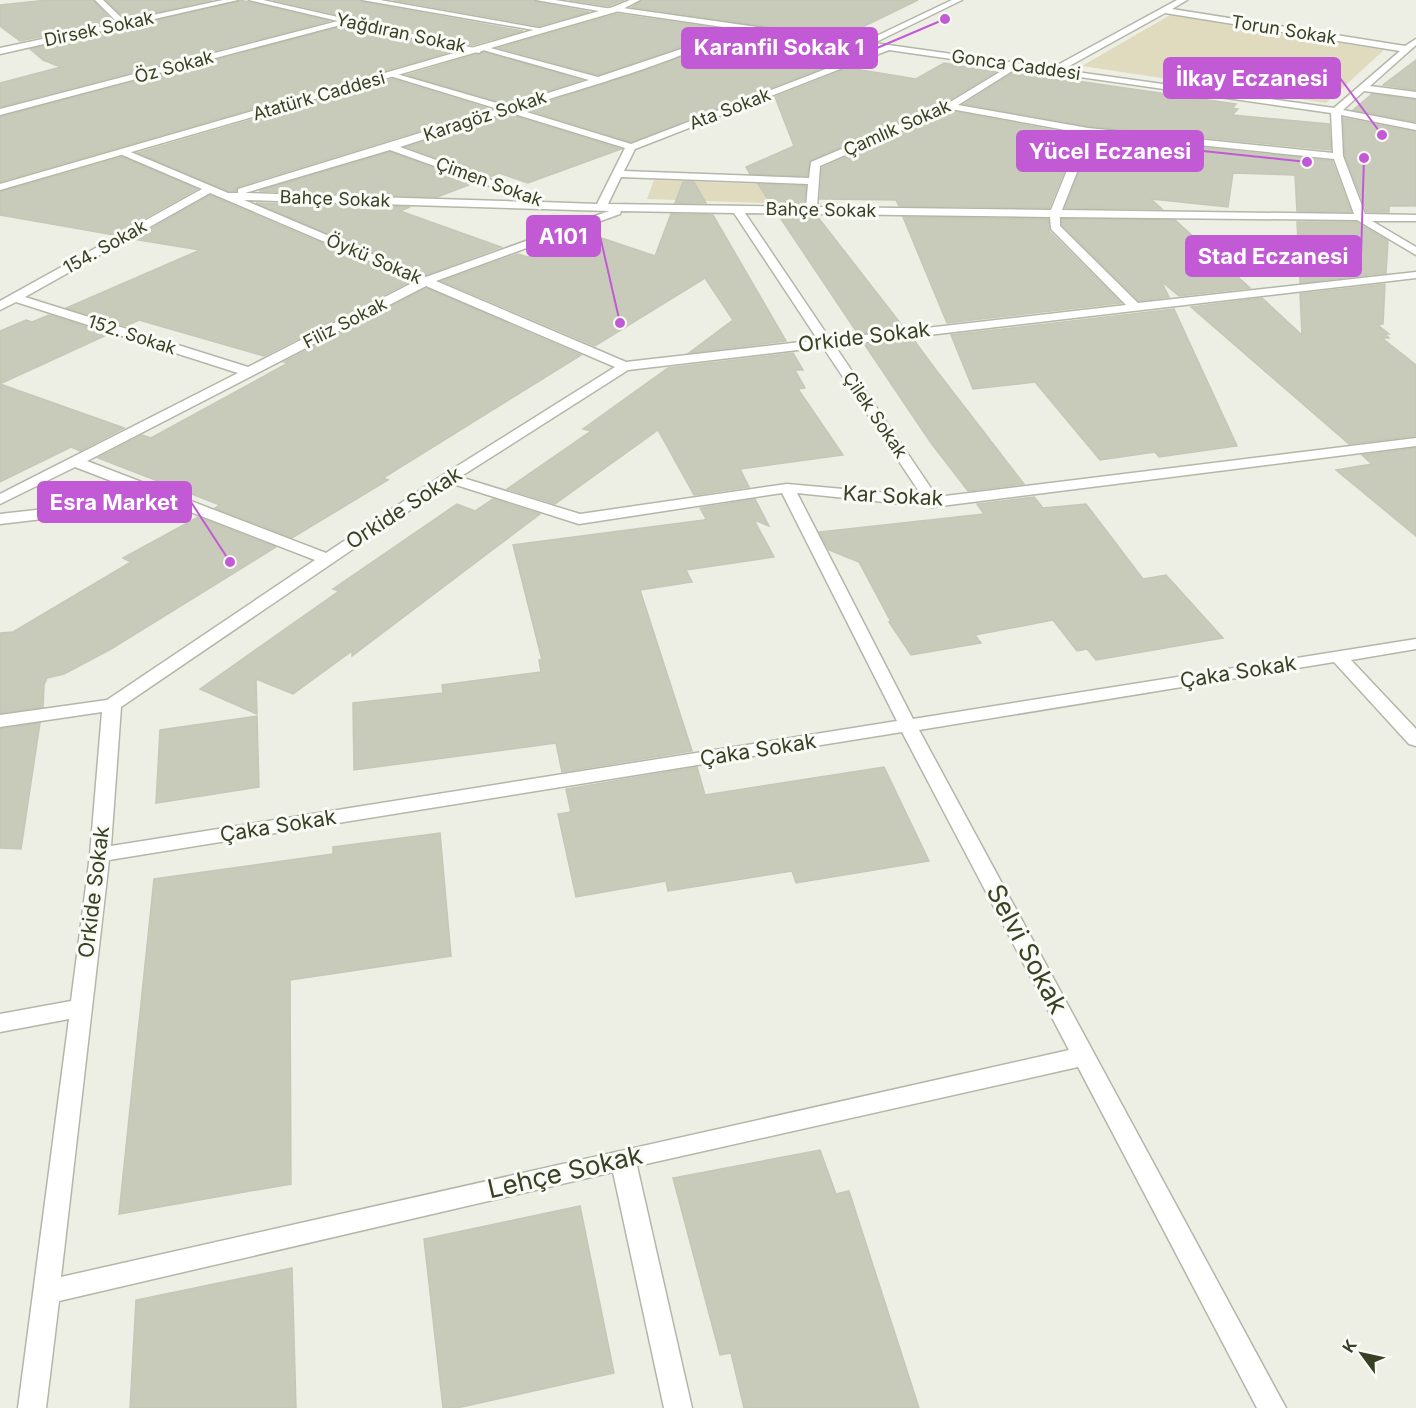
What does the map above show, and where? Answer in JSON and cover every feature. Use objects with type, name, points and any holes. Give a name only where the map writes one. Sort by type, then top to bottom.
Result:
[{"type":"street","points":[[99,0],[123,24]]},
{"type":"street","name":"Dirsek Sokak","points":[[0,51],[234,0]]},
{"type":"street","name":"Yağdıran Sokak","points":[[253,0],[482,49],[598,80]]},
{"type":"street","points":[[366,0],[545,30]]},
{"type":"street","name":"Gonca Caddesi","points":[[540,0],[1055,70],[1336,111],[1416,127]]},
{"type":"street","name":"Atatürk Caddesi","points":[[0,187],[482,49],[613,10],[636,0]]},
{"type":"street","points":[[1055,70],[1183,0]]},
{"type":"street","points":[[929,1],[953,2]]},
{"type":"street","points":[[867,44],[953,2]]},
{"type":"street","name":"Torun Sokak","points":[[1162,10],[1402,52],[1416,58]]},
{"type":"street","name":"Öz Sokak","points":[[0,112],[348,21]]},
{"type":"street","name":"Karagöz Sokak","points":[[226,196],[390,147],[598,80],[702,45],[739,26]]},
{"type":"street","points":[[1416,41],[1336,111],[1338,156],[1361,219],[1416,252]]},
{"type":"street","name":"Ata Sokak","points":[[631,147],[891,47]]},
{"type":"street","name":"Çamlık Sokak","points":[[811,210],[815,164],[950,106],[1017,65]]},
{"type":"street","points":[[393,74],[631,147],[601,207]]},
{"type":"street","points":[[1363,88],[1416,96]]},
{"type":"street","points":[[950,106],[1088,131],[1338,156]]},
{"type":"street","points":[[1088,131],[1055,214],[1055,227],[1135,307]]},
{"type":"street","name":"Çimen Sokak","points":[[390,147],[555,206]]},
{"type":"street","name":"Öykü Sokak","points":[[123,152],[625,366]]},
{"type":"street","points":[[619,174],[813,182]]},
{"type":"street","name":"154. Sokak","points":[[0,306],[210,189]]},
{"type":"street","name":"Bahçe Sokak","points":[[226,196],[626,208],[1416,218]]},
{"type":"street","name":"Filiz Sokak","points":[[0,500],[426,281],[626,208]]},
{"type":"street","name":"Çilek Sokak","points":[[737,209],[933,502]]},
{"type":"street","name":"Orkide Sokak","points":[[32,1408],[100,855],[112,705],[448,478],[625,366],[1416,275]]},
{"type":"street","name":"152. Sokak","points":[[15,298],[249,372]]},
{"type":"street","name":"Kar Sokak","points":[[448,478],[579,519],[787,488],[933,502],[1416,442]]},
{"type":"street","points":[[73,461],[326,559]]},
{"type":"street","name":"Selvi Sokak","points":[[787,488],[908,726],[1272,1408]]},
{"type":"street","points":[[0,519],[172,499]]},
{"type":"street","name":"Çaka Sokak","points":[[100,855],[1416,644]]},
{"type":"street","points":[[1338,656],[1416,740]]},
{"type":"street","points":[[0,721],[112,705]]},
{"type":"street","points":[[0,1023],[80,1008]]},
{"type":"street","name":"Lehçe Sokak","points":[[47,1292],[623,1159],[1084,1056]]},
{"type":"street","points":[[623,1159],[678,1408]]},
{"type":"shaded area","points":[[1170,15],[1384,50],[1326,103],[1082,66]]},
{"type":"shaded area","points":[[654,180],[794,185],[790,204],[647,199]]},
{"type":"building","points":[[48,0],[93,0],[113,22],[20,41],[0,26],[0,5]]},
{"type":"building","points":[[106,0],[212,0],[126,19]]},
{"type":"building","points":[[240,0],[329,21],[0,107],[0,83],[61,67],[43,60],[30,49]]},
{"type":"building","points":[[273,0],[360,0],[523,31],[472,45]]},
{"type":"building","points":[[393,0],[534,0],[589,12],[539,26]]},
{"type":"building","points":[[569,0],[624,0],[608,6]]},
{"type":"building","points":[[642,0],[918,0],[842,37],[632,7]]},
{"type":"building","points":[[617,14],[722,29],[698,41],[598,75],[499,48]]},
{"type":"building","points":[[348,25],[456,50],[0,182],[0,117]]},
{"type":"building","points":[[739,31],[827,44],[795,59],[831,65],[631,142],[525,109],[659,66]]},
{"type":"building","points":[[484,52],[581,80],[507,104],[407,75]]},
{"type":"building","points":[[1416,60],[1416,90],[1383,85]]},
{"type":"building","points":[[944,63],[996,72],[946,102],[810,160],[807,176],[750,174],[746,167],[794,146],[775,97],[849,68],[916,79]]},
{"type":"building","points":[[1022,73],[1236,104],[1232,108],[1238,109],[1232,115],[1329,124],[1331,150],[1088,126],[964,104],[1011,74],[1020,76]]},
{"type":"building","points":[[392,79],[490,109],[237,187],[236,191],[228,191],[138,153]]},
{"type":"building","points":[[1372,94],[1416,100],[1416,122],[1353,110]]},
{"type":"building","points":[[951,111],[1079,135],[1049,208],[899,206],[896,200],[820,199],[822,168]]},
{"type":"building","points":[[508,114],[621,149],[528,183],[499,173],[490,177],[407,147]]},
{"type":"building","points":[[1343,118],[1416,132],[1416,206],[1389,206],[1389,212],[1367,212],[1345,156]]},
{"type":"building","points":[[1093,136],[1332,161],[1351,212],[1297,211],[1295,175],[1233,173],[1228,207],[1151,199],[1162,209],[1065,208]]},
{"type":"building","points":[[390,152],[474,183],[437,197],[259,191]]},
{"type":"building","points":[[122,157],[197,189],[114,235],[0,215],[0,192]]},
{"type":"building","points":[[683,182],[694,182],[706,203],[675,203]]},
{"type":"building","points":[[758,184],[806,186],[804,205],[771,204]]},
{"type":"building","points":[[210,195],[411,281],[264,356],[139,320],[126,326],[66,308],[200,250],[133,239]]},
{"type":"building","points":[[256,203],[410,207],[400,211],[501,247],[426,275]]},
{"type":"building","points":[[671,214],[713,215],[786,341],[689,353],[733,320],[705,278],[595,346],[442,281],[518,254],[528,257],[587,233],[655,256]]},
{"type":"building","points":[[779,216],[817,216],[904,328],[858,334]]},
{"type":"building","points":[[903,217],[1048,219],[1049,231],[1121,303],[947,323]]},
{"type":"building","points":[[1062,219],[1175,220],[1250,288],[1179,296],[1161,281],[1169,297],[1139,301],[1062,225]]},
{"type":"building","points":[[1297,222],[1356,222],[1388,241],[1386,273],[1300,283]]},
{"type":"building","points":[[1385,284],[1383,324],[1378,325],[1389,334],[1385,334],[1389,338],[1382,338],[1416,365],[1416,436],[1349,444],[1191,307],[1262,298],[1302,335],[1300,294]]},
{"type":"building","points":[[426,288],[581,355],[383,478],[388,480],[292,538],[215,508],[220,505],[98,458],[142,435],[151,438],[288,363],[284,362]]},
{"type":"building","points":[[1174,309],[1237,446],[1159,457],[1155,452],[1100,460],[1035,382],[973,389],[951,335]]},
{"type":"building","points":[[49,315],[109,334],[0,384],[0,331],[26,320],[32,322]]},
{"type":"building","points":[[913,339],[1024,484],[968,491],[931,443],[865,345]]},
{"type":"building","points":[[793,353],[803,370],[795,370],[805,388],[798,389],[843,455],[740,469],[749,487],[694,495],[658,430],[555,504],[507,489],[591,431],[583,429],[668,368]]},
{"type":"building","points":[[0,384],[124,428],[80,451],[71,447],[0,482]]},
{"type":"building","points":[[1416,448],[1416,536],[1336,470],[1372,464],[1362,455]]},
{"type":"building","points":[[1034,497],[1043,508],[1086,504],[1143,579],[1166,575],[1223,638],[1096,660],[1087,649],[1077,651],[1053,620],[975,635],[981,643],[911,655],[889,622],[891,622],[859,562],[829,550],[819,532],[984,514],[977,504]]},
{"type":"building","points":[[493,499],[540,514],[352,656],[352,651],[293,694],[256,679],[257,714],[200,689],[339,591],[333,589],[457,504],[475,511]]},
{"type":"building","points":[[755,499],[769,526],[754,520],[774,557],[686,570],[692,582],[640,590],[692,751],[562,772],[556,743],[354,770],[353,703],[443,693],[442,685],[541,672],[539,660],[542,660],[513,545],[704,520],[706,519],[700,508]]},
{"type":"building","points":[[198,517],[276,547],[111,649],[64,674],[47,678],[44,685],[43,707],[0,713],[0,633],[13,632],[131,562],[123,558]]},
{"type":"building","points":[[257,716],[259,787],[156,803],[160,730]]},
{"type":"building","points":[[40,723],[21,849],[0,848],[0,729]]},
{"type":"building","points":[[697,767],[705,795],[884,767],[929,861],[796,883],[792,871],[668,891],[666,881],[576,897],[558,814],[571,812],[566,789]]},
{"type":"building","points":[[440,833],[451,956],[290,980],[291,1184],[119,1214],[154,879],[333,854],[333,847]]},
{"type":"building","points":[[820,1150],[836,1194],[849,1191],[919,1408],[744,1408],[731,1353],[720,1355],[673,1178]]},
{"type":"building","points":[[580,1206],[614,1373],[457,1408],[443,1408],[424,1239]]},
{"type":"building","points":[[292,1268],[296,1408],[130,1408],[136,1300]]},
{"type":"place","name":"Karanfil Sokak 1","points":[[945,19]]},
{"type":"place","name":"İlkay Eczanesi","points":[[1382,135]]},
{"type":"place","name":"Stad Eczanesi","points":[[1364,158]]},
{"type":"place","name":"Yücel Eczanesi","points":[[1307,162]]},
{"type":"place","name":"A101","points":[[620,323]]},
{"type":"place","name":"Esra Market","points":[[230,562]]}]
